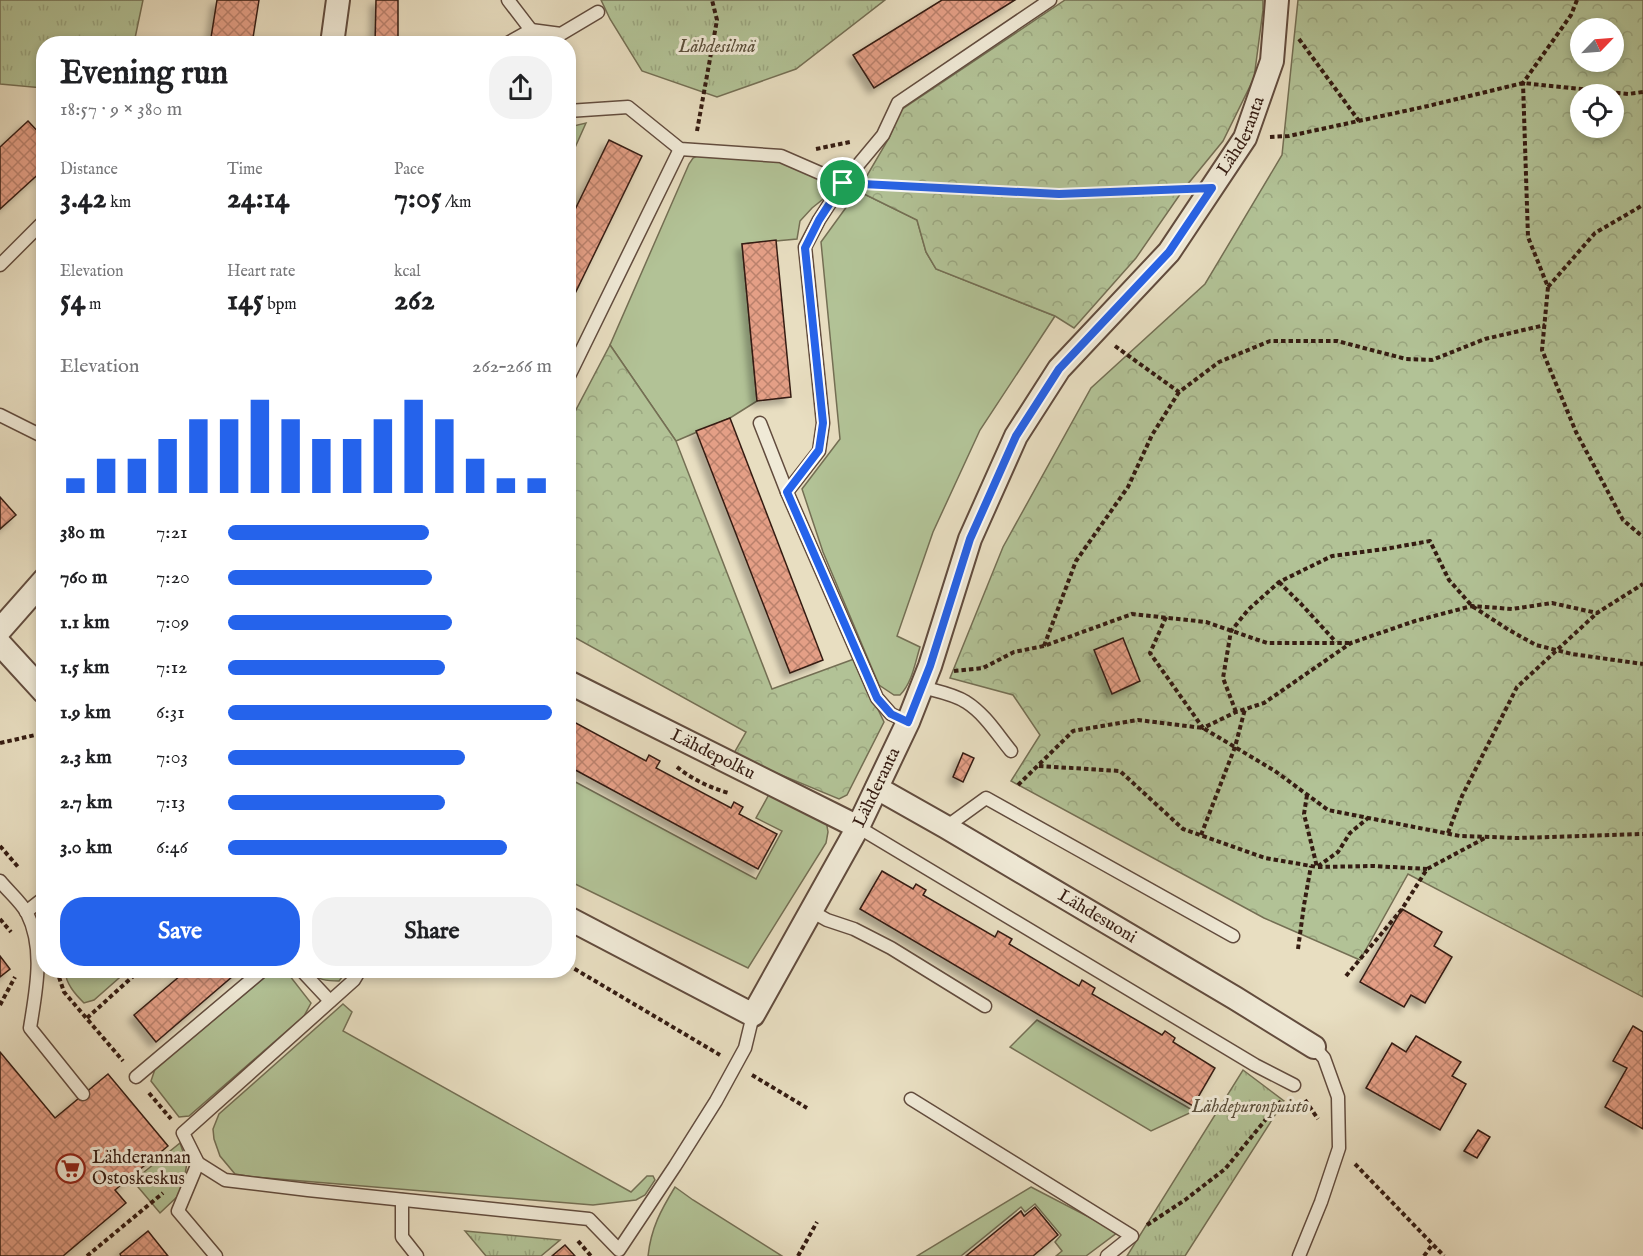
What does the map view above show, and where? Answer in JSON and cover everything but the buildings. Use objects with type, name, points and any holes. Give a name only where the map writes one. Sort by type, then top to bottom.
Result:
[{"type":"street","points":[[333,36],[338,0]]},
{"type":"street","name":"Lähderanta","points":[[753,1015],[858,827],[908,722],[926,676],[970,539],[1016,436],[1059,369],[1169,252],[1245,138],[1272,61],[1277,0]]},
{"type":"street","points":[[0,630],[36,589]]},
{"type":"street","points":[[0,644],[36,683]]},
{"type":"street","name":"Lähdepolku","points":[[576,686],[858,827]]},
{"type":"street","name":"Lähdesuoni","points":[[877,788],[1214,985],[1314,1047]]},
{"type":"street","points":[[576,922],[753,1015]]},
{"type":"lane","points":[[508,0],[531,30]]},
{"type":"lane","points":[[787,492],[819,450],[823,423],[805,248],[819,220],[843,183],[883,135],[898,103],[1050,0]]},
{"type":"lane","points":[[520,36],[531,30],[561,34],[598,12]]},
{"type":"lane","points":[[576,110],[628,107],[680,149],[781,156],[843,183]]},
{"type":"lane","points":[[576,362],[680,149]]},
{"type":"lane","points":[[0,265],[36,229]]},
{"type":"lane","points":[[0,415],[36,433]]},
{"type":"lane","points":[[760,423],[787,492],[877,698],[891,714],[908,722]]},
{"type":"lane","points":[[926,676],[945,693],[965,702],[981,714],[1011,751]]},
{"type":"lane","points":[[946,827],[986,798],[1233,936]]},
{"type":"lane","points":[[858,827],[1255,1065],[1294,1085]]},
{"type":"lane","points":[[0,881],[27,912],[36,938]]},
{"type":"lane","points":[[27,912],[36,905]]},
{"type":"lane","points":[[811,911],[891,948],[985,1006]]},
{"type":"lane","points":[[37,978],[30,1028],[83,1094]]},
{"type":"lane","points":[[136,1077],[254,978]]},
{"type":"lane","points":[[308,978],[330,1001]]},
{"type":"lane","points":[[355,978],[183,1133],[198,1164],[225,1180],[589,1219],[621,1253],[716,1101],[745,1048],[753,1015]]},
{"type":"lane","points":[[1299,1256],[1321,1202],[1339,1148],[1338,1097],[1323,1058],[1314,1047]]},
{"type":"lane","points":[[911,1099],[1132,1236],[1107,1256]]},
{"type":"lane","points":[[198,1164],[178,1210],[216,1256]]},
{"type":"lane","points":[[402,1200],[402,1237],[417,1256]]},
{"type":"path","points":[[694,149],[717,20],[712,0]]},
{"type":"path","points":[[1577,0],[1571,15],[1523,83],[1528,237],[1548,287],[1542,350],[1576,432],[1623,520],[1643,537]]},
{"type":"path","points":[[1298,38],[1359,121]]},
{"type":"path","points":[[1270,128],[1267,137],[1289,136],[1523,83],[1628,94],[1643,92]]},
{"type":"path","points":[[781,156],[883,135]]},
{"type":"path","points":[[843,183],[1059,194],[1212,188]]},
{"type":"path","points":[[1548,287],[1595,233],[1643,205]]},
{"type":"path","points":[[1044,646],[1076,561],[1128,486],[1152,435],[1179,392],[1220,362],[1270,341],[1337,341],[1406,359],[1432,360],[1485,339],[1545,325]]},
{"type":"path","points":[[1110,342],[1179,392]]},
{"type":"path","points":[[1236,712],[1223,678],[1231,631],[1248,609],[1279,582],[1332,556],[1430,541],[1449,580],[1472,606],[1509,630],[1536,645],[1558,651],[1643,664]]},
{"type":"path","points":[[1279,582],[1336,642]]},
{"type":"path","points":[[1448,833],[1462,796],[1517,687],[1597,613],[1643,584]]},
{"type":"path","points":[[1203,728],[1236,712],[1264,703],[1351,643],[1415,621],[1472,606],[1512,609],[1552,603],[1597,613]]},
{"type":"path","points":[[926,676],[983,668],[1014,652],[1044,646],[1132,614],[1206,622],[1268,643],[1351,643]]},
{"type":"path","points":[[1166,617],[1150,652],[1203,728]]},
{"type":"path","points":[[1201,835],[1235,747],[1245,709]]},
{"type":"path","points":[[1018,785],[1073,731],[1138,720],[1203,728],[1275,771],[1328,810],[1448,833],[1487,837],[1643,834]]},
{"type":"path","points":[[0,743],[36,736]]},
{"type":"path","points":[[1038,766],[1120,771],[1183,829],[1265,858],[1317,867],[1374,866],[1427,869]]},
{"type":"path","points":[[1307,795],[1304,814],[1317,867]]},
{"type":"path","points":[[1317,867],[1338,852],[1350,833],[1369,818]]},
{"type":"path","points":[[1346,976],[1402,909],[1427,869],[1487,837]]},
{"type":"path","points":[[1298,949],[1311,866]]},
{"type":"path","points":[[576,969],[807,1108]]},
{"type":"path","points":[[60,978],[64,992],[183,1133]]},
{"type":"path","points":[[87,1018],[132,978]]},
{"type":"path","points":[[1132,1236],[1225,1169],[1294,1085]]},
{"type":"path","points":[[1339,1148],[1444,1256]]},
{"type":"path","points":[[87,1256],[198,1164]]},
{"type":"path","points":[[798,1256],[817,1222]]},
{"type":"path","points":[[578,1241],[591,1256]]},
{"type":"path","points":[[1424,1256],[1432,1245]]},
{"type":"green space","points":[[0,0],[143,0],[135,36],[36,36],[36,87],[0,84]]},
{"type":"green space","name":"Lähdesilmä","points":[[601,0],[885,0],[796,69],[717,97],[642,71]]},
{"type":"green space","points":[[1065,0],[1263,0],[1254,78],[1223,141],[1183,190],[1136,258],[1074,328],[1055,316],[936,269],[926,252],[917,220],[858,191],[889,138],[901,110]]},
{"type":"green space","points":[[1298,0],[1643,0],[1643,997],[1408,874],[1360,960],[1264,918],[1011,781],[1040,735],[1013,695],[950,678],[1003,547],[1091,388],[1205,284],[1282,155]]},
{"type":"green space","points":[[586,123],[576,145],[576,125]]},
{"type":"green space","points":[[699,155],[778,160],[832,183],[832,192],[800,221],[797,239],[742,244],[757,401],[730,418],[676,441],[610,345],[689,164]]},
{"type":"green space","points":[[858,191],[917,220],[926,252],[936,269],[1055,316],[980,430],[933,532],[897,636],[920,647],[910,679],[900,695],[894,695],[879,685],[823,552],[802,489],[840,439],[821,242]]},
{"type":"green space","points":[[610,345],[676,441],[772,689],[854,659],[884,722],[847,795],[839,799],[733,755],[746,732],[576,638],[576,410]]},
{"type":"green space","points":[[576,782],[756,879],[782,831],[756,818],[772,789],[826,820],[828,832],[826,843],[748,968],[576,884]]},
{"type":"green space","points":[[67,978],[119,978],[94,1000],[84,1003]]},
{"type":"green space","points":[[264,978],[291,978],[311,1003],[304,1016],[189,1116],[179,1117],[151,1081],[155,1069]]},
{"type":"green space","points":[[319,978],[341,978],[339,981]]},
{"type":"green space","points":[[343,1004],[352,1012],[343,1031],[631,1192],[647,1176],[653,1176],[655,1180],[645,1195],[636,1200],[593,1205],[235,1174],[220,1156],[214,1139],[213,1129],[219,1114]]},
{"type":"green space","points":[[1037,1020],[1194,1111],[1151,1131],[1010,1047]]},
{"type":"green space","name":"Lähdepuronpuisto","points":[[1243,1070],[1284,1101],[1185,1256],[1127,1256]]},
{"type":"green space","points":[[180,1143],[187,1163],[180,1194],[160,1213],[133,1181]]},
{"type":"green space","points":[[675,1187],[782,1256],[648,1256],[657,1220]]},
{"type":"green space","points":[[1031,1187],[1118,1232],[1086,1256],[1056,1256],[1062,1251],[1055,1242],[1061,1235],[1035,1204],[1025,1212],[1021,1207],[961,1256],[917,1256]]},
{"type":"green space","points":[[465,1231],[560,1240],[541,1256],[486,1256]]},
{"type":"place","name":"Lähderannan Ostoskeskus","points":[[71,1168]]},
{"type":"route","points":[[843,183],[1059,194],[1212,188],[1169,252],[1059,369],[1016,436],[970,539],[930,666],[908,722],[891,714],[877,698],[787,492],[819,450],[823,423],[805,248],[819,220],[843,183]]}]
